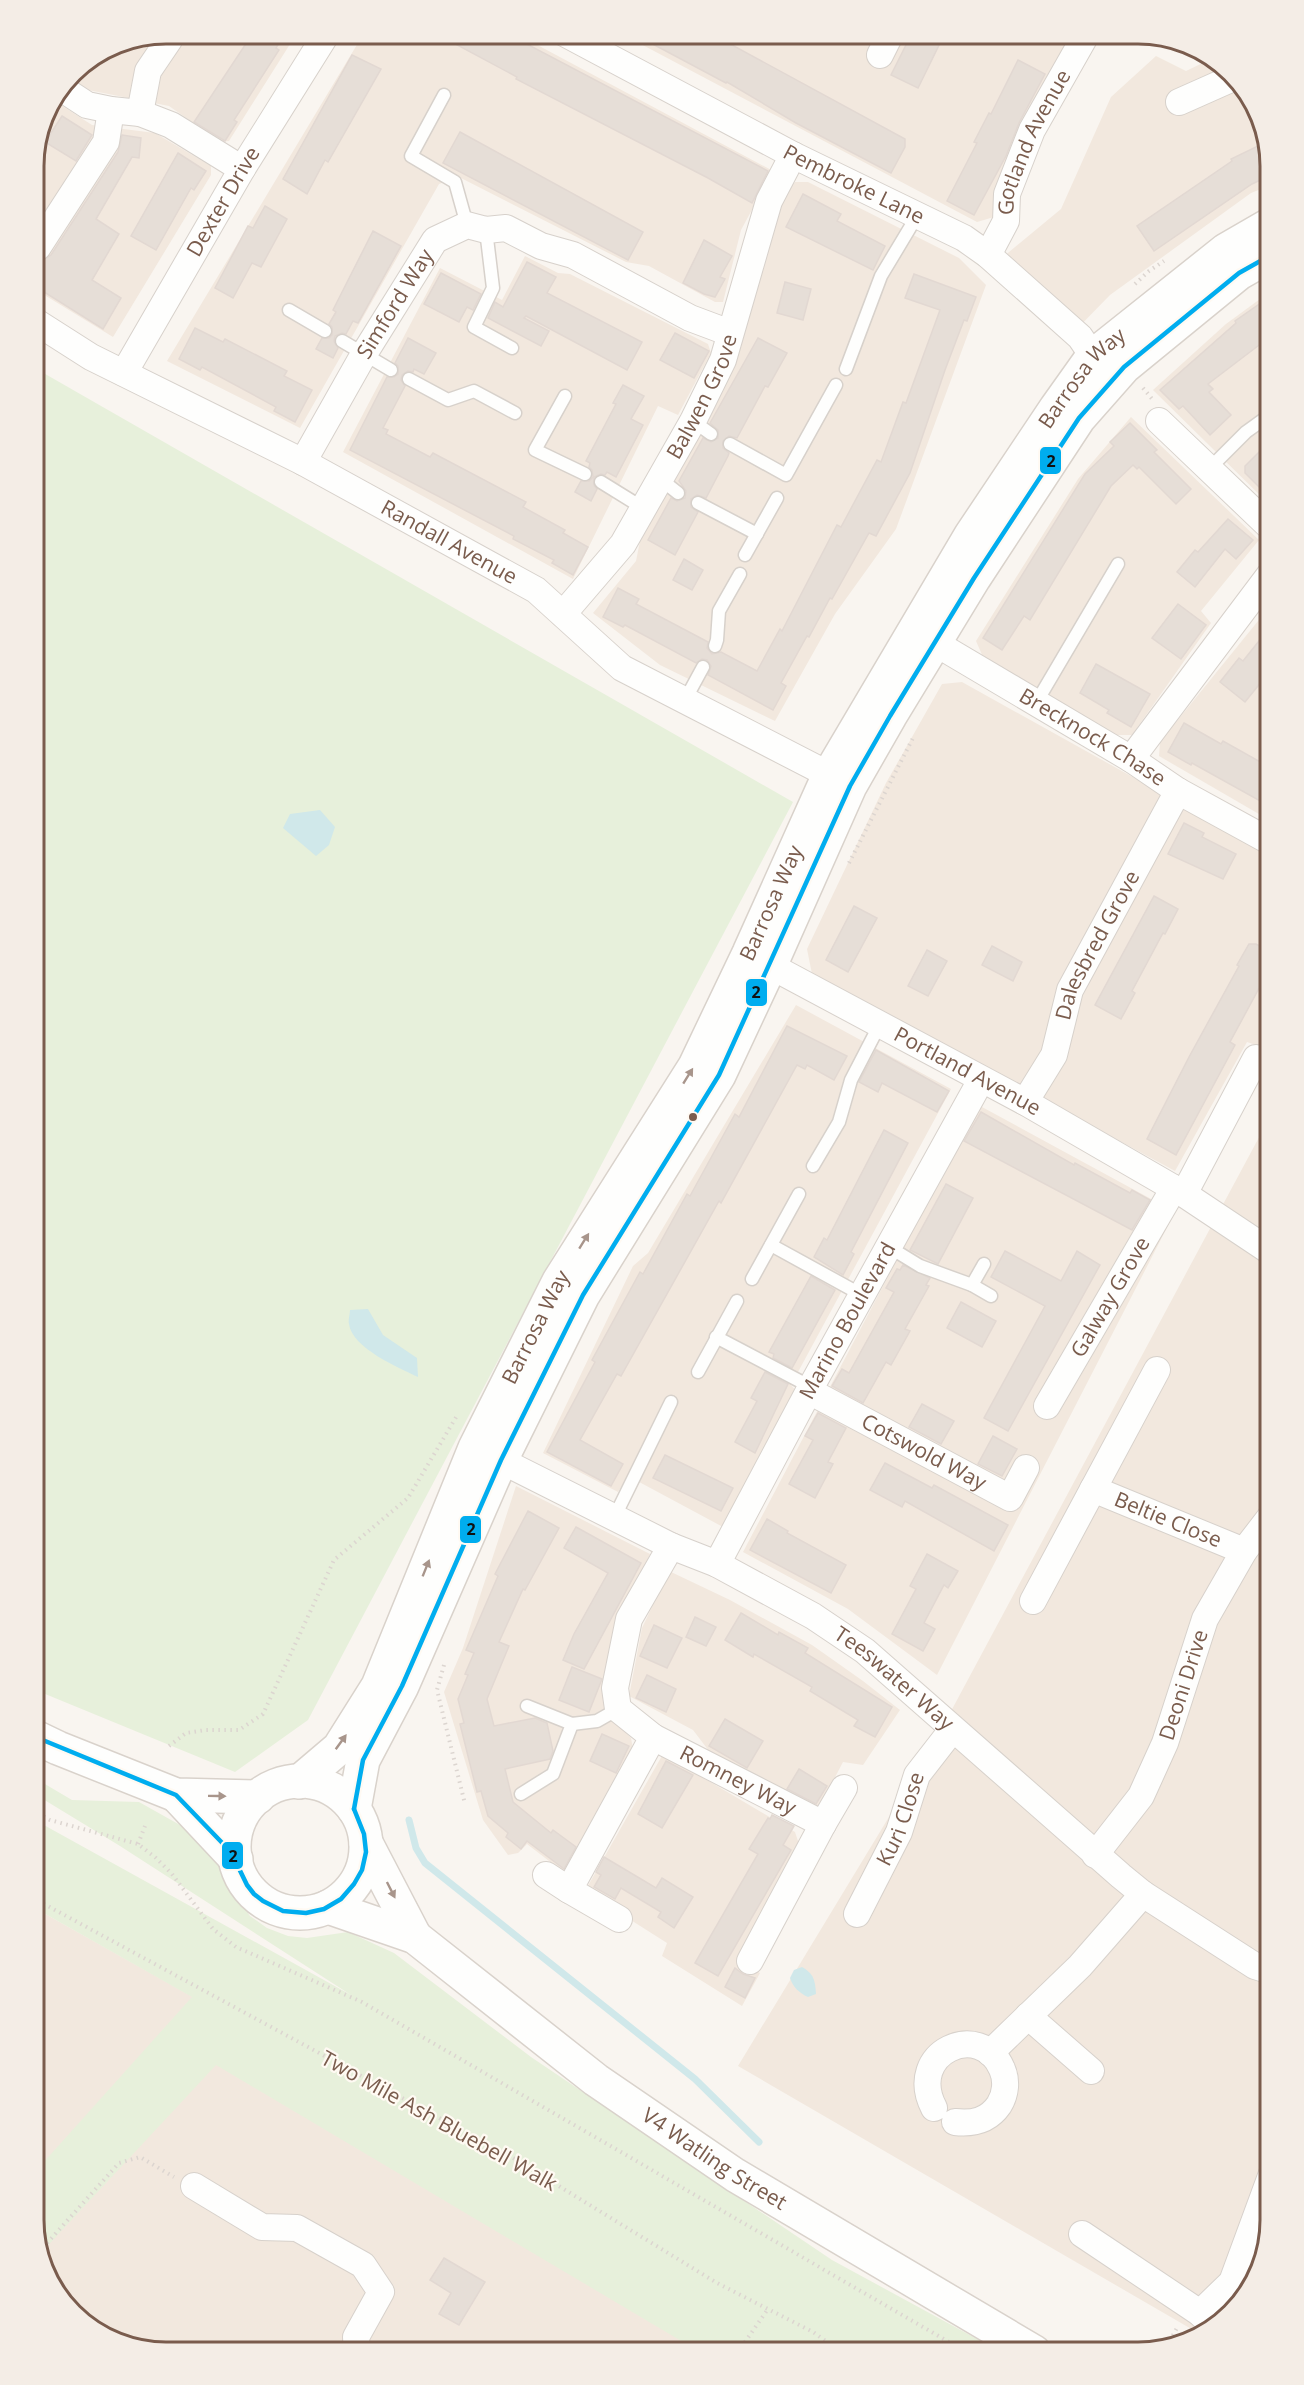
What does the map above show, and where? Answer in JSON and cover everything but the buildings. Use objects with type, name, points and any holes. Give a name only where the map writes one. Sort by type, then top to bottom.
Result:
[{"type":"street","points":[[140,113],[148,71],[166,44]]},
{"type":"street","name":"Dexter Drive","points":[[124,373],[242,169],[320,44]]},
{"type":"street","name":"Pembroke Lane","points":[[585,44],[793,155],[964,238],[988,255],[1080,337],[1110,367]]},
{"type":"street","name":"Gotland Avenue","points":[[988,255],[1006,221],[1007,194],[1032,130],[1081,44]]},
{"type":"street","points":[[1179,102],[1227,81]]},
{"type":"street","points":[[68,93],[87,105],[140,113],[171,125],[242,169]]},
{"type":"street","points":[[44,239],[106,142],[111,110]]},
{"type":"street","name":"Balwen Grove","points":[[563,614],[623,544],[642,508],[668,486],[702,428],[769,201],[793,155]]},
{"type":"street","points":[[476,227],[506,228],[541,246],[573,255],[690,318],[730,333]]},
{"type":"street","name":"Simford Way","points":[[303,462],[364,354],[435,240],[476,227]]},
{"type":"street","name":"Barrosa Way","points":[[299,1782],[339,1748],[378,1686],[488,1454],[718,1075],[759,960],[839,780],[924,637],[974,578],[1110,367],[1226,250],[1260,230]]},
{"type":"street","name":"Barrosa Way","points":[[1110,367],[1239,273],[1260,261]]},
{"type":"street","name":"Randall Avenue","points":[[44,327],[92,357],[303,462],[536,590],[622,668],[839,780]]},
{"type":"street","points":[[1159,421],[1260,517]]},
{"type":"street","points":[[1131,759],[1260,588]]},
{"type":"street","name":"Brecknock Chase","points":[[924,637],[1131,759],[1179,791],[1260,836]]},
{"type":"street","name":"Dalesbred Grove","points":[[1025,1102],[1054,1055],[1070,990],[1179,791]]},
{"type":"street","name":"Portland Avenue","points":[[759,960],[1025,1102],[1179,1191],[1260,1245]]},
{"type":"street","points":[[1179,1191],[1256,1058]]},
{"type":"street","name":"Marino Boulevard","points":[[717,1564],[810,1389],[981,1080]]},
{"type":"street","name":"Galway Grove","points":[[1047,1407],[1179,1191]]},
{"type":"street","name":"Beltie Close","points":[[1033,1601],[1157,1370]]},
{"type":"street","name":"Cotswold Way","points":[[810,1389],[1010,1498],[1026,1468]]},
{"type":"street","name":"Barrosa Way","points":[[354,1809],[363,1760],[402,1686],[488,1454]]},
{"type":"street","name":"Teeswater Way","points":[[488,1454],[671,1546],[717,1564],[813,1616],[865,1652],[1095,1855],[1143,1894],[1260,1968]]},
{"type":"street","name":"Beltie Close","points":[[1093,1489],[1244,1551]]},
{"type":"street","name":"Deoni Drive","points":[[1095,1855],[1141,1796],[1165,1743],[1205,1620],[1244,1551],[1260,1530]]},
{"type":"street","points":[[618,1709],[615,1688],[629,1619],[671,1546]]},
{"type":"street","name":"Romney Way","points":[[618,1709],[653,1737],[823,1824]]},
{"type":"street","name":"Kuri Close","points":[[857,1914],[898,1832],[916,1775],[952,1730]]},
{"type":"street","points":[[569,1890],[653,1737]]},
{"type":"street","points":[[44,1742],[176,1795],[258,1797]]},
{"type":"street","points":[[299,1782],[315,1783],[330,1788],[344,1798],[354,1809],[363,1826],[366,1843],[366,1859],[353,1888],[328,1907],[311,1912],[294,1913],[278,1909],[262,1901],[250,1890],[241,1876],[236,1859],[236,1832],[245,1813],[258,1797],[277,1786],[299,1782]]},
{"type":"street","name":"Romney Way","points":[[750,1961],[844,1788]]},
{"type":"street","points":[[176,1795],[236,1859]]},
{"type":"street","name":"V4 Watling Street","points":[[366,1843],[415,1937]]},
{"type":"street","points":[[546,1875],[619,1919]]},
{"type":"street","points":[[990,2053],[1080,1966],[1143,1894]]},
{"type":"street","name":"V4 Watling Street","points":[[328,1907],[415,1937],[596,2080],[735,2175],[1016,2342]]},
{"type":"street","points":[[1028,2016],[1090,2071]]},
{"type":"street","points":[[933,2108],[926,2084],[928,2071],[938,2056],[954,2046],[967,2044],[990,2053],[999,2063],[1004,2075],[1005,2089],[1001,2102],[993,2113],[982,2120],[968,2124],[955,2122]]},
{"type":"street","points":[[194,2186],[262,2227],[297,2228],[363,2265],[381,2292],[356,2337],[356,2341]]},
{"type":"street","points":[[1082,2234],[1206,2319],[1232,2282],[1260,2206]]},
{"type":"lane","points":[[444,94],[411,156],[455,182],[476,227],[493,288],[474,327],[512,348]]},
{"type":"lane","points":[[846,369],[881,276],[917,216]]},
{"type":"lane","points":[[288,310],[325,331]]},
{"type":"lane","points":[[342,340],[391,370]]},
{"type":"lane","points":[[409,379],[448,399],[474,392],[515,413]]},
{"type":"lane","points":[[730,444],[786,475],[836,385]]},
{"type":"lane","points":[[565,396],[536,450],[585,474]]},
{"type":"lane","points":[[1209,468],[1246,432],[1260,422]]},
{"type":"lane","points":[[601,482],[642,508]]},
{"type":"lane","points":[[745,555],[777,498]]},
{"type":"lane","points":[[698,503],[757,534]]},
{"type":"lane","points":[[1036,703],[1118,564]]},
{"type":"lane","points":[[715,646],[719,611],[740,574]]},
{"type":"lane","points":[[684,702],[703,667]]},
{"type":"lane","points":[[813,1166],[839,1122],[851,1080],[880,1024]]},
{"type":"lane","points":[[752,1279],[799,1194]]},
{"type":"lane","points":[[771,1245],[862,1295]]},
{"type":"lane","points":[[889,1247],[920,1266],[972,1285],[991,1296]]},
{"type":"lane","points":[[972,1285],[984,1264]]},
{"type":"lane","points":[[698,1372],[736,1301]]},
{"type":"lane","points":[[716,1337],[810,1389]]},
{"type":"lane","points":[[615,1516],[671,1402]]},
{"type":"lane","points":[[527,1706],[572,1724],[597,1721],[618,1709]]},
{"type":"lane","points":[[521,1794],[553,1774],[572,1724]]},
{"type":"path","points":[[1110,367],[1152,398],[1159,421]]},
{"type":"path","points":[[437,1690],[465,1804]]},
{"type":"path","points":[[44,1817],[138,1844],[172,1874],[213,1929],[236,1947],[362,2002],[948,2342]]},
{"type":"path","points":[[138,1844],[145,1826]]},
{"type":"path","name":"Two Mile Ash Bluebell Walk","points":[[44,1904],[513,2158],[717,2283],[813,2332],[827,2342]]},
{"type":"path","points":[[46,2244],[119,2163],[140,2157],[194,2186]]},
{"type":"path","points":[[745,2342],[768,2309]]},
{"type":"shaded area","points":[[290,44],[229,141],[221,142],[169,106],[78,88],[74,85],[98,64],[111,56],[141,46]]},
{"type":"shaded area","points":[[357,44],[536,44],[773,171],[741,230],[723,302],[715,302],[649,266],[626,262],[459,177],[439,184],[300,428],[167,361]]},
{"type":"shaded area","points":[[641,44],[1069,44],[994,217],[977,222]]},
{"type":"shaded area","points":[[1156,56],[1186,71],[1204,63],[1225,79],[1244,104],[1251,119],[1258,141],[1260,189],[1251,193],[1110,295],[1069,337],[1003,257],[1061,209],[1111,97]]},
{"type":"shaded area","points":[[60,104],[92,125],[155,133],[211,166],[211,175],[113,337],[44,295],[44,157],[48,134]]},
{"type":"shaded area","points":[[795,182],[808,182],[959,258],[986,285],[896,529],[835,614],[775,721],[660,665],[593,613],[636,561],[641,536],[782,199]]},
{"type":"shaded area","points":[[525,256],[558,273],[570,274],[708,344],[711,353],[678,415],[658,406],[573,579],[343,452],[440,268],[502,300]]},
{"type":"shaded area","points":[[1260,299],[1260,495],[1153,390],[1226,324]]},
{"type":"shaded area","points":[[1131,417],[1259,540],[1201,611],[1211,623],[1132,735],[1114,735],[983,657],[976,641],[1078,479]]},
{"type":"shaded area","points":[[1260,619],[1260,815],[1159,756],[1160,742]]},
{"type":"shaded area","points":[[962,682],[1260,848],[1260,1044],[1259,1046],[1247,1042],[1175,1171],[812,974],[807,949],[886,783],[942,684]]},
{"type":"shaded area","points":[[796,1005],[951,1089],[791,1385],[797,1392],[723,1527],[628,1476],[618,1492],[543,1453],[633,1266],[648,1253]]},
{"type":"shaded area","points":[[982,1107],[1175,1212],[937,1675],[848,1609],[743,1552],[911,1233],[907,1227],[970,1109]]},
{"type":"shaded area","points":[[1260,1135],[1260,2183],[1231,2299],[1213,2316],[1191,2329],[738,2066],[935,1741]]},
{"type":"shaded area","points":[[516,1486],[650,1554],[610,1657],[618,1724],[631,1738],[633,1749],[576,1866],[562,1871],[527,1844],[518,1853],[508,1855],[483,1820],[444,1692],[463,1648]]},
{"type":"shaded area","points":[[669,1571],[730,1600],[812,1645],[900,1710],[863,1765],[843,1762],[820,1806],[807,1810],[709,1751],[693,1730],[629,1696],[642,1628]]},
{"type":"shaded area","points":[[663,1754],[795,1832],[799,1844],[737,1960],[760,1973],[742,2006],[662,1956],[667,1943],[585,1891]]},
{"type":"shaded area","points":[[44,1913],[193,1997],[686,2342],[157,2341],[126,2335],[91,2316],[79,2306],[60,2281],[50,2259],[44,2228]]},
{"type":"green space","points":[[44,373],[793,802],[308,1720],[235,1772],[44,1694]]},
{"type":"green space","points":[[44,1783],[72,1800],[139,1802],[205,1839],[233,1893],[250,1916],[267,1928],[288,1936],[307,1938],[348,1932],[394,1953],[531,2057],[832,2260],[982,2342],[682,2342],[216,2065],[47,2247],[44,2228],[44,2162],[192,1997],[44,1913],[44,1825],[351,1995],[44,1800]]},
{"type":"water","points":[[320,810],[335,827],[329,845],[316,856],[283,828],[290,814]]},
{"type":"water","points":[[368,1309],[383,1335],[417,1358],[418,1377],[367,1349],[352,1333],[349,1322],[350,1310]]},
{"type":"water","points":[[802,1967],[811,1975],[815,1985],[816,1994],[808,1997],[797,1989],[790,1978],[794,1970]]},
{"type":"waterway","points":[[409,1820],[416,1848],[425,1863],[695,2079],[759,2142]]},
{"type":"transit line","name":"2","points":[[354,1809],[363,1760],[402,1686],[501,1460],[583,1295],[719,1075],[850,786],[890,716],[974,578],[1079,418],[1124,367],[1239,273],[1260,261]]},
{"type":"transit line","name":"2","points":[[44,1741],[176,1795],[231,1852],[247,1885],[254,1894],[283,1911],[306,1913],[324,1909],[341,1899],[354,1884],[362,1870],[366,1852],[364,1834],[354,1809]]}]
